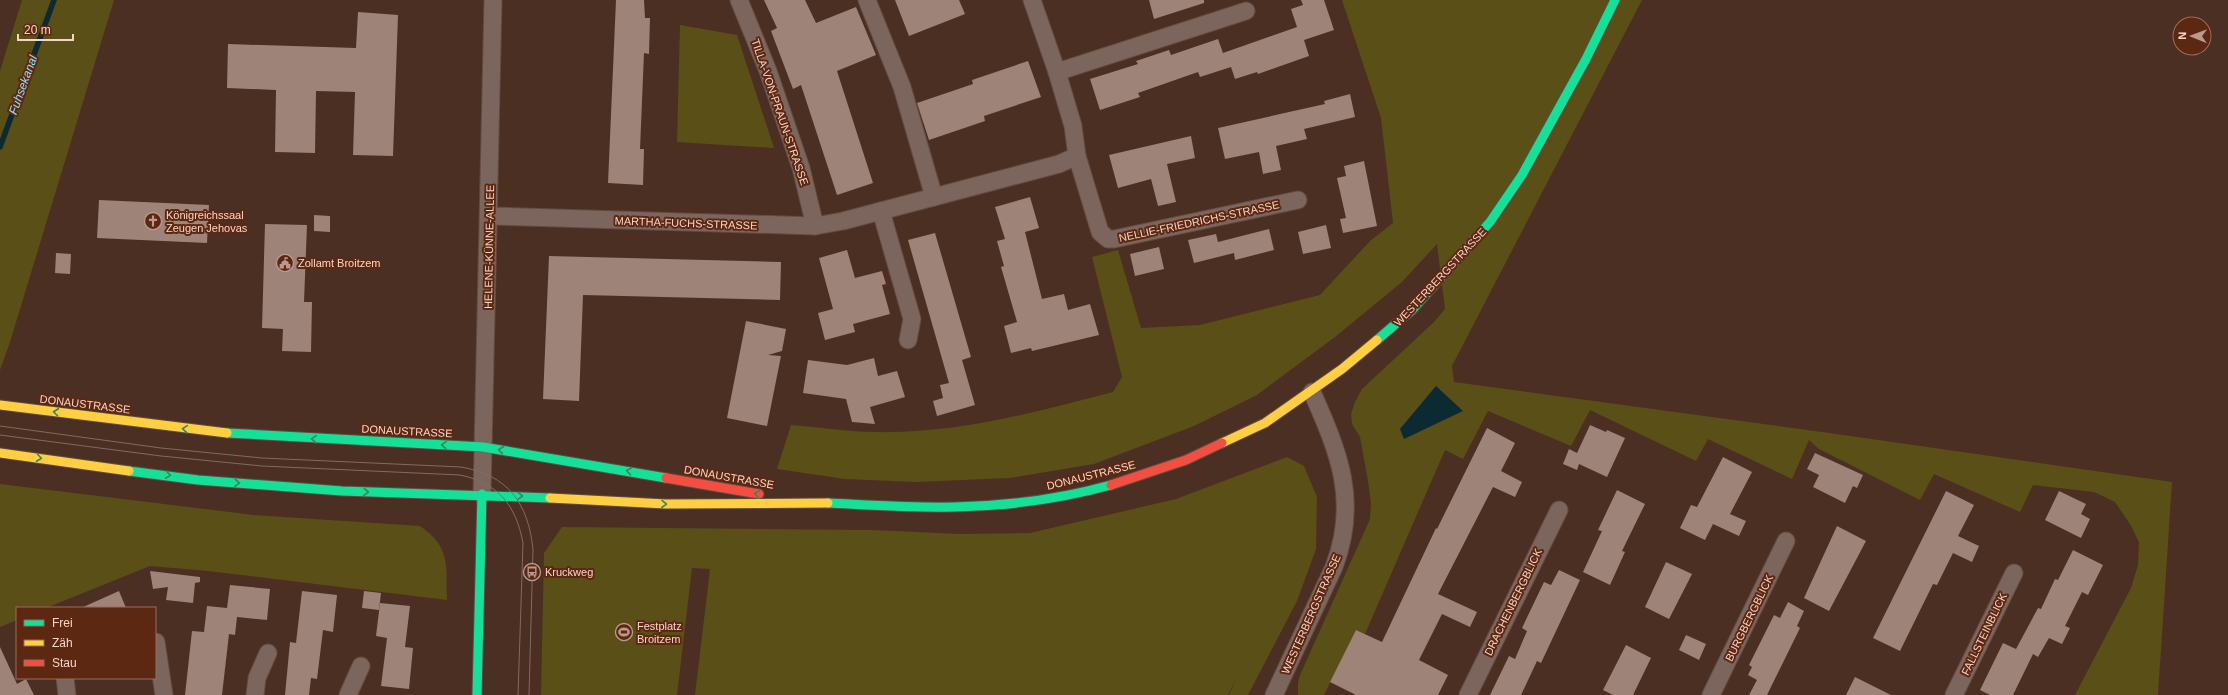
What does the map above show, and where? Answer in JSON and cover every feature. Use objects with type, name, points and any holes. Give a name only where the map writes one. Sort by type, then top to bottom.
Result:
[{"type":"main road","name":"WESTERBERGSTRASSE","points":[[1312,392],[1367,350],[1403,319],[1452,267],[1490,222],[1522,175],[1586,59],[1615,0]]},
{"type":"main road","name":"DONAUSTRASSE","points":[[0,453],[198,480],[342,491],[482,494],[666,504],[764,505],[810,503],[955,508],[1002,504],[1070,495],[1139,476],[1186,460],[1265,423],[1312,392]]},
{"type":"main road","name":"DONAUSTRASSE","points":[[0,405],[168,427],[239,434],[483,447],[810,503]]},
{"type":"main road","points":[[477,695],[481,594],[482,494]]},
{"type":"street","name":"HELENE-KÜNNE-ALLEE","points":[[482,494],[490,216],[493,0]]},
{"type":"street","name":"TILLA-VON-PRAUN-STRASSE","points":[[739,0],[768,70],[801,168],[815,226]]},
{"type":"street","points":[[867,0],[902,87],[934,197]]},
{"type":"street","name":"NELLIE-FRIEDRICHS-STRASSE","points":[[1032,0],[1057,72],[1072,126],[1077,156],[1100,232],[1108,239],[1114,239],[1298,200]]},
{"type":"street","points":[[1057,72],[1246,11]]},
{"type":"street","name":"MARTHA-FUCHS-STRASSE","points":[[490,216],[815,226],[881,211],[1059,164],[1077,156]]},
{"type":"street","points":[[881,211],[912,319],[908,340]]},
{"type":"street","name":"WESTERBERGSTRASSE","points":[[1274,695],[1334,567],[1342,546],[1346,527],[1347,507],[1345,487],[1336,451],[1312,392]]},
{"type":"street","name":"DRACHENBERGBLICK","points":[[1468,695],[1559,510]]},
{"type":"street","name":"BURGBERGBLICK","points":[[1711,695],[1786,541]]},
{"type":"street","name":"FALLSTEINBLICK","points":[[1954,695],[2014,573]]},
{"type":"street","points":[[156,642],[164,695]]},
{"type":"street","points":[[255,695],[257,678],[268,653]]},
{"type":"street","points":[[348,695],[361,666]]},
{"type":"street","points":[[66,679],[67,695]]},
{"type":"shaded area","points":[[22,0],[114,0],[10,342],[0,370],[0,71]]},
{"type":"shaded area","points":[[1342,0],[1642,0],[1452,366],[1454,382],[1822,432],[2172,482],[2158,695],[2075,695],[2131,588],[2138,565],[2139,542],[2130,524],[2115,502],[2094,492],[2033,485],[2020,512],[1934,474],[1920,500],[1819,449],[1809,440],[1792,479],[1708,439],[1696,461],[1590,410],[1571,446],[1488,411],[1463,459],[1445,450],[1365,634],[1356,630],[1324,695],[1298,695],[1300,675],[1370,519],[1371,503],[1368,481],[1360,437],[1352,424],[1351,414],[1362,389],[1434,322],[1445,309],[1437,244],[1402,282],[1335,337],[1257,395],[1194,426],[1094,464],[1010,478],[916,482],[845,479],[777,469],[791,425],[864,432],[906,432],[936,429],[1025,414],[1113,392],[1122,377],[1092,257],[1118,250],[1141,328],[1200,325],[1320,295],[1371,240],[1393,223],[1381,118]]},
{"type":"shaded area","points":[[680,25],[737,35],[774,148],[677,142]]},
{"type":"shaded area","points":[[1287,457],[1304,466],[1317,497],[1316,549],[1297,601],[1248,695],[1229,695],[1236,679],[1228,695],[695,695],[710,569],[692,568],[677,695],[541,695],[544,553],[562,527],[872,530],[960,534],[1030,533],[1176,499]]},
{"type":"shaded area","points":[[0,484],[254,515],[420,526],[437,542],[445,558],[447,600],[208,571],[150,566],[48,607],[16,607],[16,620],[0,627]]},
{"type":"water","points":[[1436,386],[1463,411],[1404,439],[1400,429]]},
{"type":"building","points":[[616,0],[644,0],[645,18],[650,18],[649,54],[644,53],[640,149],[644,149],[643,185],[608,183]]},
{"type":"building","points":[[764,0],[805,0],[816,23],[856,7],[876,55],[837,71],[873,183],[837,195],[801,85],[793,89],[771,31],[777,28]]},
{"type":"building","points":[[895,0],[959,0],[965,14],[909,36]]},
{"type":"building","points":[[1149,0],[1204,0],[1204,3],[1154,19]]},
{"type":"building","points":[[1301,0],[1324,0],[1334,30],[1304,40],[1309,56],[1258,74],[1257,72],[1235,79],[1231,67],[1200,77],[1198,72],[1138,93],[1140,97],[1100,110],[1090,79],[1138,64],[1136,61],[1169,50],[1171,55],[1218,39],[1223,53],[1297,27],[1291,9],[1303,5]]},
{"type":"building","points":[[358,12],[398,15],[393,156],[353,155],[355,92],[316,91],[315,153],[275,152],[276,90],[227,88],[228,44],[356,48]]},
{"type":"building","points":[[1028,61],[1041,97],[984,116],[985,121],[929,140],[917,103],[973,84],[972,80]]},
{"type":"building","points":[[1350,94],[1355,117],[1304,129],[1307,139],[1276,146],[1281,170],[1263,174],[1259,152],[1225,159],[1218,128],[1325,104],[1324,101]]},
{"type":"building","points":[[1191,136],[1195,158],[1167,164],[1176,202],[1158,206],[1151,179],[1118,188],[1109,155]]},
{"type":"building","points":[[1364,161],[1377,226],[1343,233],[1340,219],[1346,218],[1337,178],[1346,176],[1344,166]]},
{"type":"building","points":[[1030,197],[1039,228],[1025,232],[1042,299],[1064,294],[1068,310],[1090,304],[1099,335],[1032,351],[1031,348],[1011,353],[1004,326],[1017,322],[1001,267],[1004,266],[997,241],[1005,239],[995,207]]},
{"type":"building","name":"Königreichssaal Zeugen Jehovas","points":[[99,200],[209,205],[207,243],[97,238]]},
{"type":"building","points":[[314,215],[330,216],[330,232],[314,231]]},
{"type":"building","name":"Zollamt Broitzem","points":[[265,224],[307,225],[304,302],[312,302],[311,352],[282,351],[283,329],[262,328]]},
{"type":"building","points":[[1326,225],[1331,248],[1303,254],[1298,232]]},
{"type":"building","points":[[1269,229],[1274,250],[1235,260],[1234,253],[1194,263],[1188,240],[1216,234],[1218,242]]},
{"type":"building","points":[[935,233],[971,357],[962,360],[975,405],[937,416],[933,401],[943,398],[940,385],[949,383],[908,240]]},
{"type":"building","points":[[1159,247],[1164,269],[1135,276],[1130,254]]},
{"type":"building","points":[[847,250],[855,278],[882,271],[886,284],[882,285],[890,314],[853,324],[855,332],[825,340],[818,313],[833,309],[819,258]]},
{"type":"building","points":[[56,253],[71,254],[70,274],[55,273]]},
{"type":"building","points":[[549,256],[781,262],[780,300],[583,295],[579,401],[543,399]]},
{"type":"building","points":[[746,321],[786,329],[782,351],[768,355],[781,356],[767,426],[727,418]]},
{"type":"building","points":[[874,358],[878,376],[897,371],[905,397],[870,407],[875,424],[852,422],[846,399],[803,393],[808,360],[847,365]]},
{"type":"building","points":[[1590,425],[1606,432],[1607,430],[1625,438],[1607,477],[1579,464],[1577,470],[1563,464],[1569,449],[1577,453]]},
{"type":"building","points":[[1487,428],[1515,443],[1501,471],[1522,482],[1515,497],[1493,487],[1438,594],[1477,612],[1470,627],[1442,614],[1419,660],[1448,675],[1438,695],[1356,695],[1330,682],[1356,630],[1382,642],[1436,528],[1437,529]]},
{"type":"building","points":[[1815,453],[1863,475],[1857,488],[1853,486],[1845,503],[1813,487],[1819,475],[1807,469]]},
{"type":"building","points":[[1723,457],[1752,472],[1730,514],[1746,521],[1739,536],[1713,524],[1705,540],[1680,528],[1691,505],[1697,507]]},
{"type":"building","points":[[1617,490],[1645,504],[1622,551],[1625,552],[1610,585],[1583,572],[1602,531],[1598,530]]},
{"type":"building","points":[[1946,491],[1974,505],[1958,536],[1979,546],[1972,562],[1953,553],[1937,585],[1933,584],[1900,651],[1873,638]]},
{"type":"building","points":[[2059,491],[2086,504],[2081,514],[2090,519],[2081,538],[2045,520]]},
{"type":"building","points":[[1837,526],[1866,541],[1829,611],[1804,598]]},
{"type":"building","points":[[2073,550],[2103,565],[2088,595],[2082,592],[2065,626],[2070,628],[2062,644],[2049,638],[2038,657],[2033,654],[2013,695],[1990,695],[1980,690],[2003,643],[2016,649],[2038,608],[2041,609],[2055,579],[2058,580]]},
{"type":"building","points":[[1666,562],[1692,574],[1669,619],[1645,607]]},
{"type":"building","points":[[1559,570],[1580,580],[1541,663],[1537,661],[1521,695],[1490,695],[1509,656],[1515,659],[1527,631],[1522,628],[1544,582],[1551,585]]},
{"type":"building","points":[[150,571],[200,577],[200,582],[195,583],[193,603],[166,600],[168,587],[153,589]]},
{"type":"building","points":[[230,585],[270,589],[267,620],[237,617],[235,635],[229,634],[222,695],[185,695],[192,631],[204,632],[207,606],[227,608]]},
{"type":"building","points":[[119,591],[126,607],[83,607]]},
{"type":"building","points":[[302,591],[337,595],[333,632],[323,630],[317,679],[311,678],[309,695],[285,695],[290,642],[296,643]]},
{"type":"building","points":[[364,591],[381,593],[379,610],[362,608]]},
{"type":"building","points":[[1788,602],[1804,611],[1797,626],[1800,628],[1767,695],[1749,695],[1757,680],[1748,675],[1752,667],[1749,665],[1774,615],[1780,618]]},
{"type":"building","points":[[380,603],[410,606],[405,647],[413,648],[409,689],[381,686],[387,638],[376,636]]},
{"type":"building","points":[[1686,635],[1706,644],[1699,660],[1679,650]]},
{"type":"building","points":[[1626,645],[1651,658],[1633,695],[1613,695],[1603,690]]},
{"type":"building","points":[[0,647],[17,684],[26,679],[34,695],[0,695]]},
{"type":"building","points":[[1855,677],[1891,695],[1846,695]]},
{"type":"waterway","name":"Fuhsekanal","points":[[0,147],[54,0]]},
{"type":"tram line","points":[[0,426],[161,448],[262,458],[461,467],[477,471],[491,477],[503,484],[513,494],[520,505],[526,518],[533,549],[529,695]]},
{"type":"tram line","points":[[0,435],[161,456],[262,466],[460,475],[485,484],[495,490],[510,507],[516,517],[523,543],[518,695]]},
{"type":"traffic: fast","points":[[1377,340],[1412,310],[1490,222],[1522,175],[1586,59],[1615,0]]},
{"type":"traffic: fast","points":[[227,433],[483,447],[666,478]]},
{"type":"traffic: fast","points":[[129,471],[198,480],[342,491],[550,498]]},
{"type":"traffic: fast","points":[[828,503],[923,507],[995,505],[1053,498],[1111,485]]},
{"type":"traffic: fast","points":[[477,695],[482,494]]},
{"type":"traffic: slow","points":[[1222,443],[1265,423],[1342,369],[1377,340]]},
{"type":"traffic: slow","points":[[0,405],[227,433]]},
{"type":"traffic: slow","points":[[0,453],[129,471]]},
{"type":"traffic: slow","points":[[550,498],[666,504],[828,503]]},
{"type":"traffic: jam","points":[[1111,485],[1186,460],[1222,443]]},
{"type":"traffic: jam","points":[[666,478],[759,494]]},
{"type":"place","name":"Königreichssaal Zeugen Jehovas","points":[[153,221]]},
{"type":"place","name":"Zollamt Broitzem","points":[[285,263]]},
{"type":"place","name":"Kruckweg","points":[[532,572]]},
{"type":"place","name":"Festplatz Broitzem","points":[[624,632]]}]
